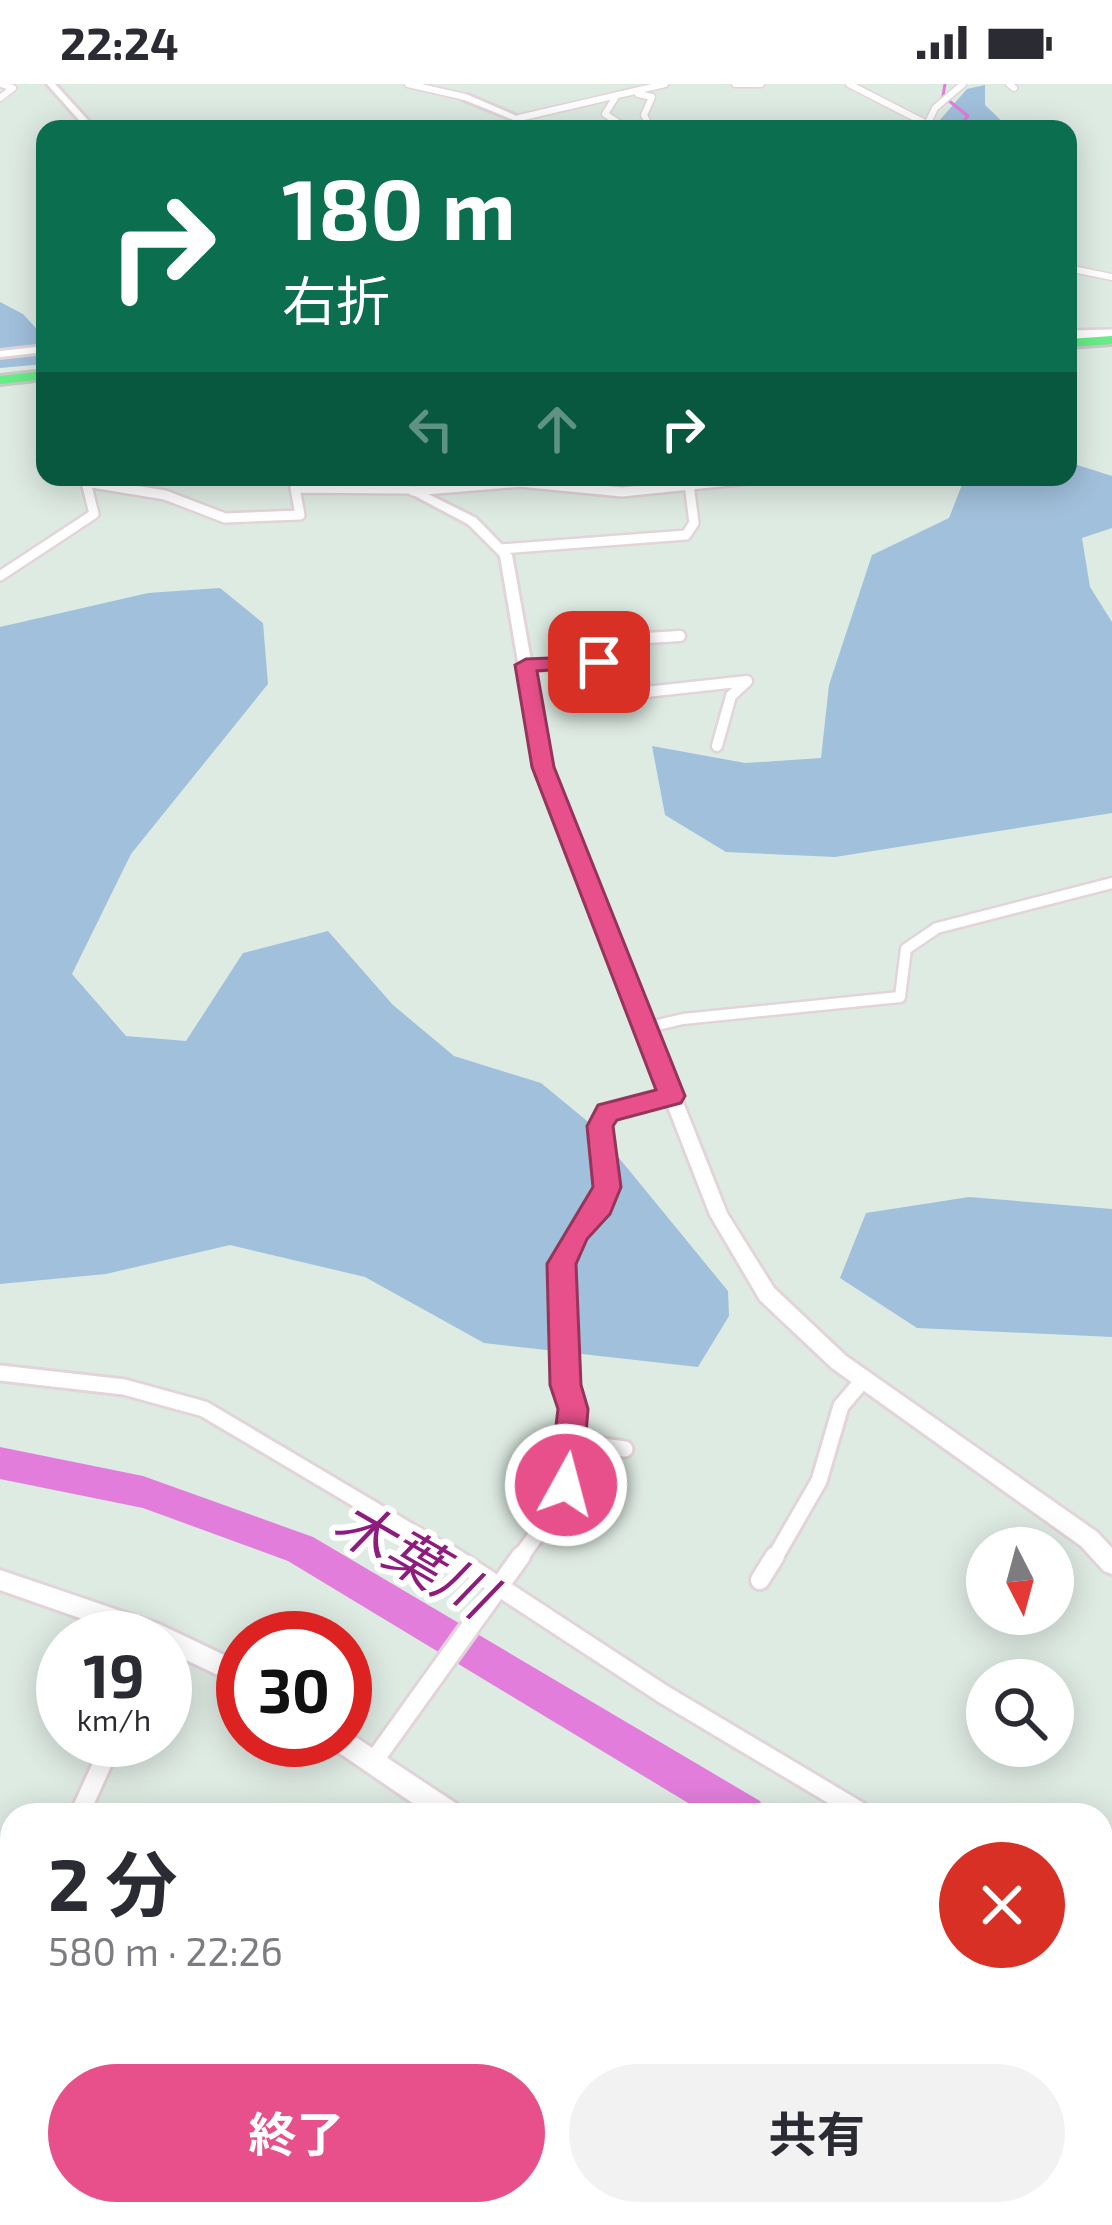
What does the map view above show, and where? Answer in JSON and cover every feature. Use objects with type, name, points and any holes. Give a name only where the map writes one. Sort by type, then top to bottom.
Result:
[{"type":"highway","points":[[1077,342],[1112,340]]},
{"type":"highway","points":[[0,380],[36,376]]},
{"type":"street","points":[[0,98],[13,88],[1,84]]},
{"type":"street","points":[[51,84],[84,120]]},
{"type":"street","points":[[408,84],[523,120]]},
{"type":"street","points":[[519,118],[663,84]]},
{"type":"street","points":[[735,84],[760,84]]},
{"type":"street","points":[[849,84],[913,120]]},
{"type":"street","points":[[929,120],[935,108],[963,84]]},
{"type":"street","points":[[633,93],[652,97],[646,120]]},
{"type":"street","points":[[613,120],[605,115],[617,95]]},
{"type":"street","points":[[1077,270],[1112,277]]},
{"type":"street","points":[[0,354],[36,350]]},
{"type":"street","points":[[0,576],[94,514],[96,505],[88,486]]},
{"type":"street","points":[[110,486],[165,495],[226,518],[247,520],[300,515],[295,488],[348,486]]},
{"type":"street","points":[[406,486],[472,521],[506,555],[543,767],[718,1215],[767,1294],[864,1378],[1089,1539],[1112,1564]]},
{"type":"street","points":[[560,486],[622,492],[672,486]]},
{"type":"street","points":[[500,549],[686,535],[694,524],[688,486]]},
{"type":"street","points":[[680,636],[630,639],[646,692],[747,681],[731,696],[717,746]]},
{"type":"street","points":[[526,665],[636,660]]},
{"type":"street","points":[[645,1028],[683,1018],[900,997],[906,949],[937,928],[1112,883]]},
{"type":"street","points":[[433,1803],[373,1762],[566,1485],[573,1442],[561,1264],[577,1232],[600,1207],[607,1187],[600,1126],[608,1112],[672,1096]]},
{"type":"street","points":[[0,1373],[124,1388],[204,1409],[500,1585],[680,1705],[846,1803]]},
{"type":"street","points":[[760,1580],[820,1480],[828,1428],[841,1401],[864,1378]]},
{"type":"street","points":[[573,1442],[625,1450]]},
{"type":"street","points":[[0,1580],[87,1611]]},
{"type":"street","points":[[85,1803],[100,1767]]},
{"type":"shaded area","points":[[985,85],[985,105],[1001,120],[940,120],[967,89]]},
{"type":"shaded area","points":[[0,302],[23,314],[36,328],[36,365],[0,368]]},
{"type":"shaded area","points":[[1077,465],[1112,476],[1112,528],[1082,538],[1090,587],[1112,622],[1112,813],[835,857],[726,852],[665,815],[652,746],[745,763],[821,758],[829,685],[872,555],[949,518],[961,486],[1077,486]]},
{"type":"shaded area","points":[[220,588],[263,623],[268,684],[131,854],[72,974],[126,1036],[186,1041],[243,953],[328,931],[393,1005],[454,1056],[541,1083],[592,1125],[728,1291],[729,1316],[698,1367],[484,1343],[365,1277],[230,1245],[106,1274],[0,1284],[0,627],[148,593]]},
{"type":"shaded area","points":[[969,1197],[1112,1209],[1112,1337],[917,1328],[840,1278],[866,1213]]},
{"type":"waterway","points":[[945,84],[943,96],[968,116],[965,120]]},
{"type":"waterway","name":"木葉川","points":[[0,1463],[143,1492],[300,1549],[726,1803]]},
{"type":"route","points":[[566,1485],[573,1409],[566,1385],[561,1264],[577,1232],[600,1207],[607,1187],[600,1126],[608,1112],[672,1096],[543,767],[526,665],[599,662]]}]
